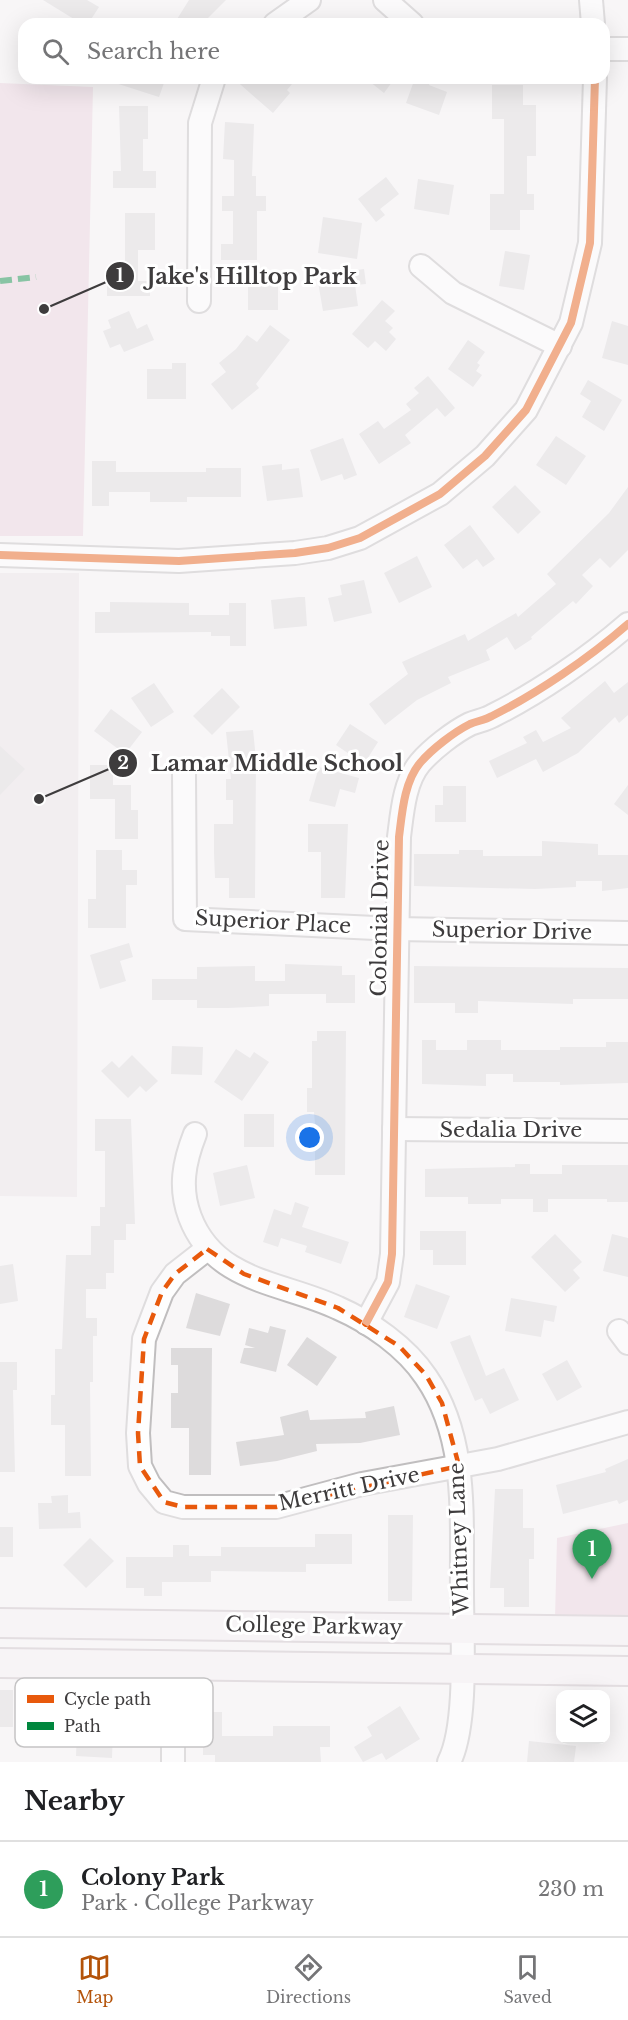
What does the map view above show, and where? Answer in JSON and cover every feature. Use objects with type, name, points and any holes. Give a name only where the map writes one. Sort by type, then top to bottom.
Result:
[{"type":"main road","name":"College Parkway","points":[[0,1623],[628,1631]]},
{"type":"main road","name":"College Parkway","points":[[0,1663],[461,1667],[628,1671]]},
{"type":"street","points":[[284,18],[309,0]]},
{"type":"street","points":[[386,0],[406,18]]},
{"type":"street","points":[[591,0],[592,18]]},
{"type":"street","points":[[610,49],[628,49]]},
{"type":"street","points":[[199,301],[200,123],[212,84]]},
{"type":"street","points":[[0,555],[179,561],[295,553],[328,548],[360,538],[440,494],[485,456],[526,410],[571,323],[590,243],[595,84]]},
{"type":"street","points":[[421,266],[453,293],[560,346]]},
{"type":"street","name":"Colonial Drive","points":[[366,1323],[388,1282],[391,1263],[399,837],[403,806],[414,773],[420,763],[470,724],[491,717],[571,668],[628,624]]},
{"type":"street","name":"Superior Place","points":[[184,774],[185,919],[396,929]]},
{"type":"street","name":"Superior Drive","points":[[396,929],[628,933]]},
{"type":"street","name":"Sedalia Drive","points":[[394,1129],[628,1131]]},
{"type":"street","name":"Whitney Lane","points":[[195,1134],[184,1166],[184,1190],[194,1228],[207,1249],[224,1264],[243,1274],[338,1308],[366,1323],[399,1346],[426,1375],[442,1402],[459,1466],[462,1628],[460,1721],[457,1747],[449,1762]]},
{"type":"street","name":"Merritt Drive","points":[[207,1249],[175,1274],[162,1292],[144,1339],[138,1433],[140,1466],[149,1484],[164,1502],[183,1507],[276,1507],[362,1484],[459,1466]]},
{"type":"street","points":[[459,1466],[498,1459],[628,1422]]},
{"type":"street","points":[[173,1665],[173,1678]]},
{"type":"street","points":[[172,1747],[172,1762]]},
{"type":"highlighted area","points":[[207,1249],[244,1274],[338,1308],[366,1323],[399,1346],[426,1375],[442,1403],[459,1466],[276,1507],[183,1507],[164,1502],[140,1466],[138,1433],[144,1339],[162,1292],[175,1274]]},
{"type":"shaded area","points":[[0,83],[93,87],[83,536],[0,536]]},
{"type":"shaded area","points":[[0,573],[79,573],[77,1197],[0,1196]]},
{"type":"shaded area","points":[[628,1523],[628,1620],[555,1619],[557,1538]]},
{"type":"building","points":[[43,0],[87,0],[99,7],[92,18],[72,18]]},
{"type":"building","points":[[189,0],[226,0],[208,18],[178,18]]},
{"type":"building","points":[[118,84],[164,84],[159,97]]},
{"type":"building","points":[[240,84],[292,84],[287,90],[290,93],[273,113]]},
{"type":"building","points":[[373,84],[391,84],[384,93]]},
{"type":"building","points":[[413,84],[429,84],[447,92],[439,115],[406,103]]},
{"type":"building","points":[[492,85],[523,85],[523,105],[536,105],[536,156],[527,156],[527,194],[534,194],[534,210],[520,210],[520,230],[490,230],[490,194],[504,194],[504,119],[492,119]]},
{"type":"building","points":[[119,106],[148,106],[148,139],[143,139],[143,171],[156,171],[156,188],[113,188],[113,171],[121,171]]},
{"type":"building","points":[[225,122],[254,124],[252,176],[256,176],[256,196],[266,196],[266,211],[257,211],[257,260],[221,260],[221,244],[233,244],[233,211],[222,211],[222,196],[234,196],[234,160],[223,159]]},
{"type":"building","points":[[386,177],[399,194],[380,209],[385,215],[376,222],[358,199]]},
{"type":"building","points":[[418,179],[454,185],[449,215],[414,209]]},
{"type":"building","points":[[125,213],[155,213],[155,250],[138,250],[138,281],[150,281],[150,296],[107,296],[107,281],[116,281],[116,261],[125,261]]},
{"type":"building","points":[[323,217],[362,223],[357,259],[318,253]]},
{"type":"building","points":[[505,251],[530,255],[524,290],[499,286]]},
{"type":"building","points":[[364,269],[366,284],[355,285],[358,306],[323,311],[317,276]]},
{"type":"building","points":[[248,273],[278,273],[278,310],[248,310]]},
{"type":"building","points":[[382,300],[395,311],[385,321],[393,328],[389,332],[396,339],[386,351],[375,341],[368,348],[352,334]]},
{"type":"building","points":[[129,311],[137,329],[147,324],[154,340],[124,352],[120,344],[110,348],[103,331],[111,328],[108,320]]},
{"type":"building","points":[[612,321],[628,326],[628,365],[602,358]]},
{"type":"building","points":[[270,325],[290,340],[256,384],[259,388],[232,410],[211,384],[226,372],[219,363],[236,349],[247,335],[257,342]]},
{"type":"building","points":[[468,340],[485,352],[477,363],[480,365],[476,371],[482,375],[473,387],[448,369]]},
{"type":"building","points":[[172,363],[186,363],[186,399],[147,399],[147,369],[172,369]]},
{"type":"building","points":[[428,376],[455,408],[445,417],[437,408],[405,435],[411,443],[379,464],[359,434],[378,421],[384,429],[411,410],[406,404],[419,393],[414,388]]},
{"type":"building","points":[[588,380],[622,400],[604,431],[582,417],[591,401],[580,394]]},
{"type":"building","points":[[556,436],[586,456],[566,485],[536,465]]},
{"type":"building","points":[[343,438],[357,475],[344,480],[342,474],[321,481],[310,450]]},
{"type":"building","points":[[92,461],[116,461],[116,472],[206,472],[206,468],[241,468],[241,497],[187,497],[187,502],[150,502],[150,492],[109,492],[109,506],[92,506]]},
{"type":"building","points":[[282,464],[282,470],[299,468],[303,497],[267,501],[262,466]]},
{"type":"building","points":[[515,485],[541,512],[518,534],[492,507]]},
{"type":"building","points":[[628,487],[628,550],[610,568],[600,558],[582,575],[593,586],[576,604],[573,601],[531,637],[532,639],[515,650],[507,637],[486,650],[490,660],[448,677],[451,683],[417,700],[385,725],[369,704],[408,674],[402,662],[465,634],[468,641],[516,613],[518,617],[556,584],[547,574],[609,513]]},
{"type":"building","points":[[470,525],[495,559],[483,567],[477,559],[463,569],[444,545]]},
{"type":"building","points":[[417,556],[432,587],[399,603],[384,573]]},
{"type":"building","points":[[364,580],[372,613],[334,622],[328,598],[342,595],[340,585]]},
{"type":"building","points":[[305,597],[307,626],[274,629],[271,600]]},
{"type":"building","points":[[110,602],[189,603],[189,615],[229,615],[229,603],[246,603],[246,646],[230,646],[230,636],[211,636],[211,632],[95,633],[95,612],[110,612]]},
{"type":"building","points":[[605,681],[614,693],[628,682],[628,715],[619,723],[615,717],[578,753],[543,772],[536,759],[497,778],[489,761],[527,743],[523,737],[536,730],[543,742],[571,728],[561,718]]},
{"type":"building","points":[[154,683],[174,712],[151,727],[131,698]]},
{"type":"building","points":[[222,688],[240,707],[212,735],[193,716]]},
{"type":"building","points":[[111,709],[142,732],[125,754],[94,731]]},
{"type":"building","points":[[350,724],[378,742],[364,764],[336,745]]},
{"type":"building","points":[[253,730],[256,759],[255,898],[229,898],[229,878],[215,878],[214,853],[214,824],[233,824],[233,800],[226,800],[226,779],[231,779],[226,732]]},
{"type":"building","points":[[0,746],[25,769],[0,795]]},
{"type":"building","points":[[90,765],[113,765],[113,785],[131,785],[131,810],[138,810],[138,839],[115,839],[115,799],[90,799]]},
{"type":"building","points":[[319,767],[359,778],[355,793],[340,789],[335,807],[309,801]]},
{"type":"building","points":[[628,785],[628,815],[614,804]]},
{"type":"building","points":[[443,786],[466,786],[466,822],[435,822],[435,805],[443,805]]},
{"type":"building","points":[[308,824],[348,824],[345,898],[321,898],[321,852],[308,852]]},
{"type":"building","points":[[542,841],[598,844],[598,855],[628,855],[628,888],[602,891],[602,881],[576,881],[576,887],[535,889],[414,886],[414,854],[459,854],[459,850],[483,850],[483,856],[542,856]]},
{"type":"building","points":[[96,850],[122,850],[122,870],[137,870],[137,885],[126,885],[126,928],[88,928],[88,899],[96,899]]},
{"type":"building","points":[[129,943],[133,957],[120,961],[126,981],[100,989],[90,955]]},
{"type":"building","points":[[285,964],[342,966],[342,975],[355,975],[355,1003],[326,1003],[326,994],[269,994],[269,1006],[228,1008],[197,1008],[197,1000],[152,1000],[152,979],[197,979],[197,967],[255,966],[255,981],[285,981]]},
{"type":"building","points":[[414,966],[628,968],[628,999],[573,999],[573,1004],[478,1001],[478,1013],[455,1013],[455,1003],[414,1003]]},
{"type":"building","points":[[317,1031],[346,1031],[345,1175],[315,1175],[314,1112],[307,1112],[307,1088],[312,1088],[312,1041],[317,1041]]},
{"type":"building","points":[[422,1040],[436,1040],[436,1050],[467,1050],[467,1040],[501,1040],[501,1050],[560,1050],[560,1047],[606,1047],[606,1042],[628,1042],[628,1083],[560,1085],[560,1082],[513,1082],[513,1074],[486,1074],[486,1086],[422,1084]]},
{"type":"building","points":[[172,1046],[203,1047],[202,1075],[171,1074]]},
{"type":"building","points":[[236,1049],[250,1058],[254,1052],[269,1062],[242,1101],[214,1082]]},
{"type":"building","points":[[132,1055],[158,1081],[146,1092],[140,1086],[128,1098],[101,1071],[112,1061],[119,1068]]},
{"type":"building","points":[[244,1114],[274,1114],[274,1147],[244,1147]]},
{"type":"building","points":[[95,1119],[131,1119],[135,1224],[126,1224],[126,1240],[114,1240],[114,1273],[106,1273],[106,1289],[86,1289],[86,1318],[97,1318],[97,1336],[93,1336],[93,1382],[90,1382],[91,1476],[65,1476],[65,1425],[51,1425],[51,1395],[55,1395],[55,1349],[62,1349],[66,1255],[91,1255],[91,1226],[100,1226],[100,1207],[105,1207],[105,1151],[95,1151]]},
{"type":"building","points":[[515,1164],[530,1164],[530,1174],[562,1174],[562,1165],[628,1165],[628,1202],[607,1202],[607,1199],[548,1199],[548,1212],[533,1212],[533,1199],[501,1199],[501,1204],[468,1204],[468,1197],[425,1197],[425,1169],[515,1167]]},
{"type":"building","points":[[247,1165],[255,1198],[220,1206],[213,1173]]},
{"type":"building","points":[[295,1202],[309,1207],[302,1227],[349,1242],[341,1264],[305,1252],[307,1246],[281,1238],[278,1247],[263,1242],[274,1209],[291,1215]]},
{"type":"building","points":[[420,1231],[466,1231],[466,1265],[433,1265],[433,1250],[420,1250]]},
{"type":"building","points":[[555,1234],[582,1262],[573,1270],[580,1278],[565,1292],[531,1257]]},
{"type":"building","points":[[612,1234],[628,1238],[628,1277],[603,1271]]},
{"type":"building","points":[[13,1264],[18,1301],[0,1304],[0,1266]]},
{"type":"building","points":[[416,1284],[450,1296],[437,1329],[404,1317]]},
{"type":"building","points":[[196,1293],[230,1304],[220,1336],[186,1328]]},
{"type":"building","points":[[511,1298],[557,1306],[554,1322],[544,1320],[541,1337],[505,1331]]},
{"type":"building","points":[[270,1326],[286,1330],[276,1372],[240,1363],[244,1348],[255,1348],[245,1345],[249,1328],[268,1333]]},
{"type":"building","points":[[470,1335],[486,1376],[504,1368],[519,1400],[490,1414],[482,1398],[475,1401],[450,1342]]},
{"type":"building","points":[[307,1337],[337,1357],[317,1386],[287,1365]]},
{"type":"building","points":[[171,1348],[212,1348],[211,1475],[189,1475],[189,1428],[171,1428],[171,1393],[178,1393],[178,1365],[171,1365]]},
{"type":"building","points":[[567,1360],[582,1387],[557,1401],[542,1374]]},
{"type":"building","points":[[0,1362],[17,1362],[17,1390],[13,1390],[15,1472],[0,1472]]},
{"type":"building","points":[[394,1406],[400,1435],[360,1443],[316,1444],[317,1451],[277,1461],[240,1466],[236,1442],[284,1435],[280,1417],[308,1410],[310,1420],[366,1418],[365,1412]]},
{"type":"building","points":[[628,1459],[628,1500],[619,1504],[617,1500],[563,1514],[556,1485],[606,1472],[605,1469]]},
{"type":"building","points":[[495,1489],[523,1489],[523,1528],[534,1528],[534,1559],[529,1559],[529,1607],[504,1607],[504,1588],[490,1588]]},
{"type":"building","points":[[68,1495],[68,1513],[80,1512],[81,1528],[39,1529],[38,1503],[52,1503],[51,1496]]},
{"type":"building","points":[[388,1515],[413,1515],[412,1601],[388,1601]]},
{"type":"building","points":[[0,1527],[13,1527],[13,1557],[0,1557]]},
{"type":"building","points":[[315,1534],[352,1534],[352,1564],[306,1564],[306,1572],[211,1571],[211,1582],[162,1582],[162,1596],[144,1596],[144,1588],[126,1588],[126,1557],[173,1557],[173,1545],[189,1545],[189,1556],[221,1556],[221,1547],[315,1547]]},
{"type":"building","points":[[90,1538],[114,1561],[86,1588],[63,1565]]},
{"type":"building","points":[[0,1690],[13,1690],[13,1727],[0,1727]]},
{"type":"building","points":[[400,1706],[420,1739],[386,1760],[382,1753],[363,1762],[354,1747],[372,1736],[367,1727]]},
{"type":"building","points":[[213,1712],[222,1712],[222,1736],[273,1736],[273,1726],[330,1726],[330,1747],[320,1747],[321,1762],[215,1762],[215,1755],[203,1755],[203,1747],[213,1747]]},
{"type":"building","points":[[529,1741],[576,1746],[574,1762],[527,1762]]},
{"type":"building","points":[[76,1747],[112,1747],[112,1758],[76,1756]]},
{"type":"marked path","points":[[0,281],[36,277]]},
{"type":"cycle path","points":[[0,555],[179,561],[295,553],[328,548],[360,538],[440,494],[485,456],[526,410],[571,323],[590,243],[595,84]]},
{"type":"cycle path","points":[[366,1323],[388,1282],[392,1254],[399,837],[410,779],[420,763],[450,736],[470,724],[509,707],[545,686],[628,624]]},
{"type":"place","name":"Jake's Hilltop Park","points":[[44,309]]},
{"type":"place","name":"Lamar Middle School","points":[[39,799]]},
{"type":"place","name":"Colony Park","points":[[592,1579]]}]
